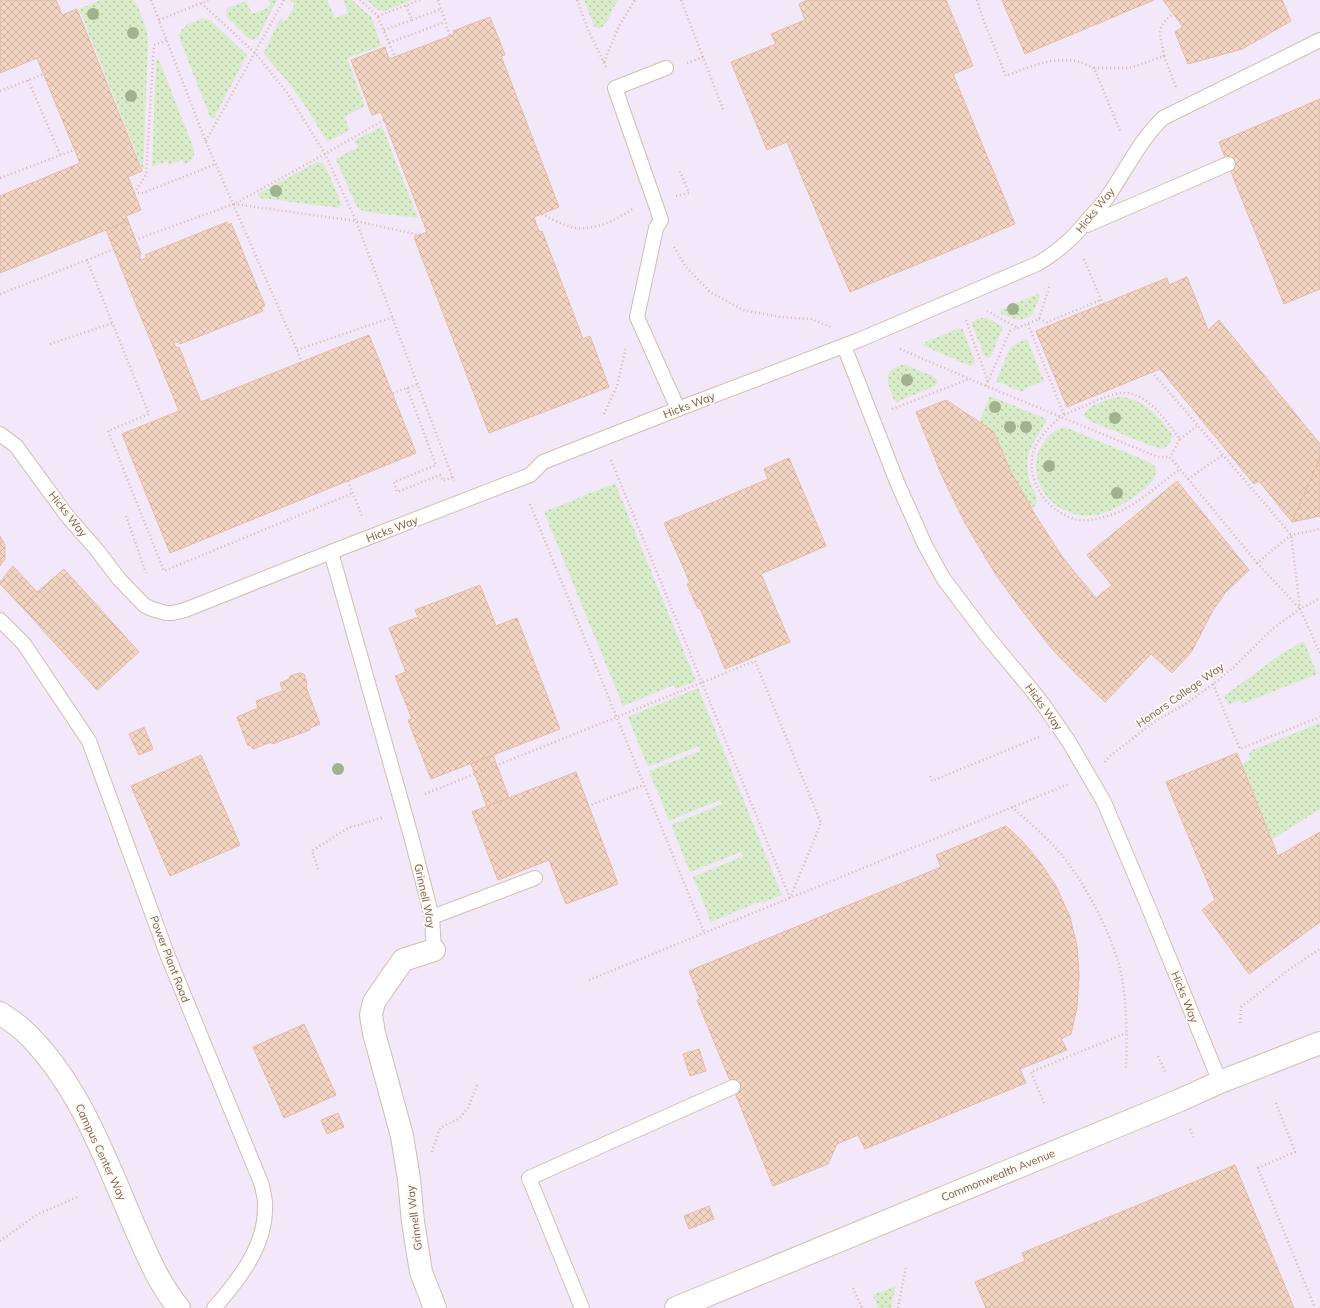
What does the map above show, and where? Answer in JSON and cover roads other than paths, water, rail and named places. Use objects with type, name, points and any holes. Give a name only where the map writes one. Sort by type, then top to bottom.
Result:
[{"type":"street","name":"Grinnell Way","points":[[434,950],[403,960],[374,1002],[371,1015],[374,1033],[402,1136],[410,1179],[413,1222],[421,1272],[435,1308]]},
{"type":"street","name":"Campus Center Way","points":[[0,1013],[22,1029],[47,1056],[78,1101],[93,1131],[153,1267],[173,1301],[179,1308]]},
{"type":"street","name":"Commonwealth Avenue","points":[[676,1308],[1178,1101],[1220,1082],[1320,1043]]},
{"type":"lane","name":"Hicks Way","points":[[0,434],[16,446],[68,517],[97,550],[119,579],[144,605],[159,612],[173,613],[185,610],[530,475],[543,462],[844,346],[1037,264],[1060,249],[1082,228],[1108,197],[1153,127],[1163,118],[1320,40]]},
{"type":"lane","points":[[666,68],[615,88],[661,220],[656,228],[637,317],[678,409]]},
{"type":"lane","points":[[1082,228],[1103,217],[1228,164]]},
{"type":"lane","name":"Hicks Way","points":[[844,346],[897,482],[924,545],[943,578],[986,635],[1045,707],[1069,742],[1104,802],[1220,1082]]},
{"type":"lane","name":"Grinnell Way","points":[[332,552],[432,917],[434,950]]},
{"type":"lane","name":"Power Plant Road","points":[[0,620],[24,644],[89,741],[167,954],[262,1185],[266,1209],[262,1232],[252,1257],[233,1286],[214,1308]]},
{"type":"lane","points":[[432,917],[535,878]]},
{"type":"lane","points":[[582,1308],[529,1178],[733,1087]]}]
